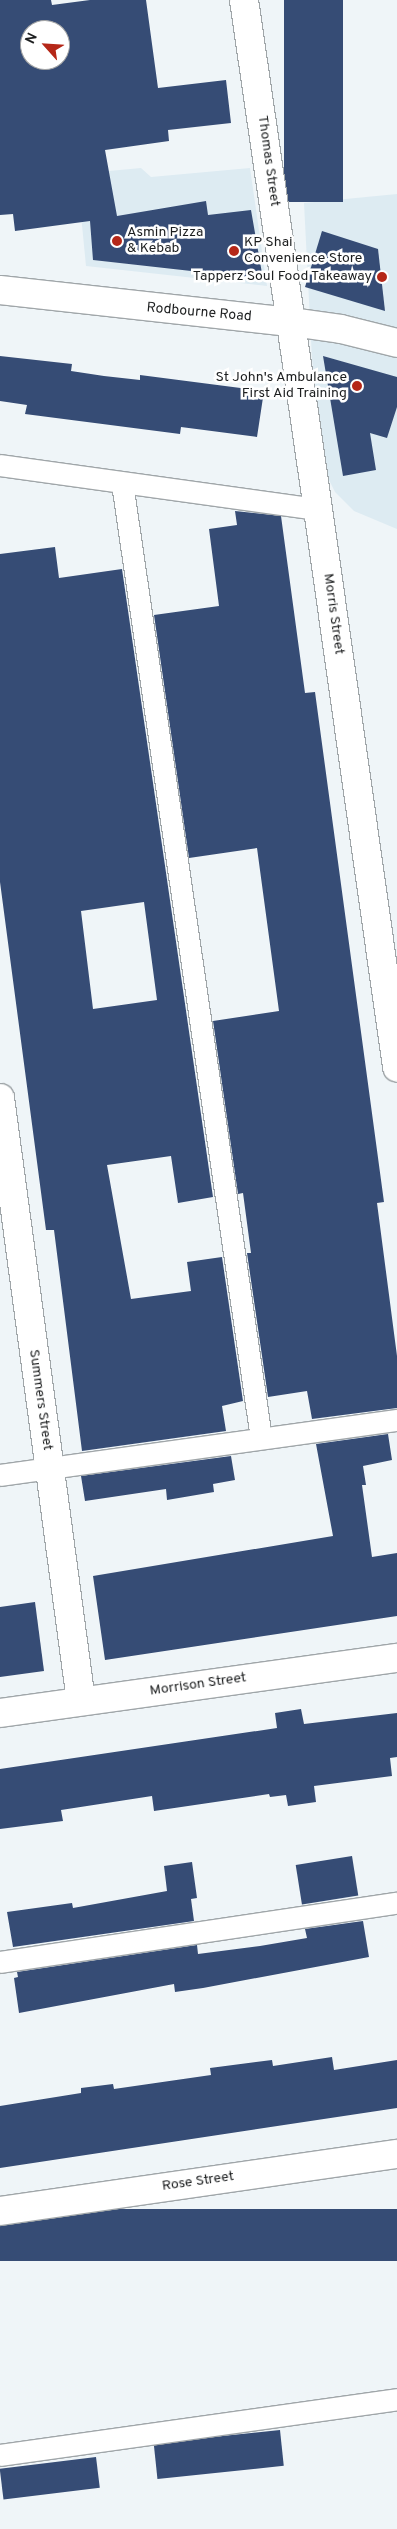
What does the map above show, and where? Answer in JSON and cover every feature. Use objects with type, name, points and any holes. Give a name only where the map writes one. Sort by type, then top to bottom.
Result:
[{"type":"street","name":"Thomas Street","points":[[244,0],[292,322]]},
{"type":"street","name":"Rodbourne Road","points":[[0,290],[292,322],[341,329],[397,343]]},
{"type":"street","name":"Morris Street","points":[[292,322],[318,509],[379,904],[397,1067]]},
{"type":"street","name":"Summers Street","points":[[0,1098],[81,1701]]},
{"type":"street","name":"Morrison Street","points":[[0,1713],[397,1658]]},
{"type":"street","name":"Rose Street","points":[[0,2210],[397,2154]]},
{"type":"lane","points":[[0,465],[318,509]]},
{"type":"lane","points":[[122,483],[262,1438]]},
{"type":"lane","points":[[0,1475],[397,1420]]},
{"type":"lane","points":[[0,1962],[397,1902]]},
{"type":"lane","points":[[0,2456],[397,2399]]},
{"type":"shaded area","points":[[141,168],[151,177],[250,168],[267,286],[86,266],[77,174]]},
{"type":"shaded area","points":[[397,194],[397,529],[354,511],[335,492],[327,476],[312,359],[304,203]]},
{"type":"building","points":[[0,0],[51,0],[52,5],[90,0],[146,0],[158,88],[226,80],[231,123],[168,130],[169,141],[105,150],[117,216],[206,201],[208,215],[251,210],[263,279],[93,260],[90,221],[15,231],[13,214],[0,215]]},
{"type":"building","points":[[284,0],[343,0],[343,202],[284,202]]},
{"type":"building","points":[[322,231],[378,249],[385,311],[305,287]]},
{"type":"building","points":[[0,356],[72,364],[71,371],[104,376],[140,380],[140,375],[264,391],[257,437],[181,427],[180,434],[25,414],[27,405],[0,401]]},
{"type":"building","points":[[323,356],[397,377],[397,407],[387,438],[370,433],[376,470],[343,476]]},
{"type":"building","points":[[235,511],[281,516],[305,693],[315,692],[384,1202],[377,1203],[397,1356],[397,1408],[312,1419],[307,1391],[268,1397],[247,1253],[251,1253],[243,1193],[238,1194],[213,1021],[279,1011],[257,848],[189,858],[154,615],[219,606],[209,529],[237,525]]},
{"type":"building","points":[[55,547],[59,578],[122,569],[213,1197],[178,1203],[171,1156],[107,1165],[131,1299],[191,1291],[187,1262],[222,1257],[243,1401],[222,1406],[226,1431],[82,1451],[54,1230],[46,1230],[0,882],[0,554]],"holes":[[[144,902],[157,1000],[93,1009],[81,911]]]},
{"type":"building","points":[[388,1434],[392,1460],[363,1466],[366,1485],[362,1485],[372,1557],[397,1553],[397,1616],[105,1660],[93,1576],[333,1536],[316,1444]]},
{"type":"building","points":[[231,1456],[235,1480],[213,1484],[214,1492],[167,1500],[166,1489],[85,1501],[81,1476]]},
{"type":"building","points":[[35,1602],[44,1671],[0,1677],[0,1607]]},
{"type":"building","points":[[301,1709],[304,1724],[397,1713],[397,1757],[390,1758],[392,1776],[314,1786],[316,1802],[288,1806],[286,1795],[270,1797],[269,1794],[154,1811],[152,1796],[61,1810],[63,1821],[0,1829],[0,1769],[277,1728],[275,1713]]},
{"type":"building","points":[[352,1856],[358,1896],[302,1904],[296,1865]]},
{"type":"building","points":[[192,1862],[197,1898],[191,1899],[194,1921],[13,1947],[7,1912],[72,1903],[73,1908],[167,1891],[164,1866]]},
{"type":"building","points":[[363,1921],[369,1957],[203,1988],[175,1992],[174,1984],[19,2013],[14,1978],[18,1977],[17,1972],[197,1945],[198,1954],[260,1946],[307,1938],[305,1929]]},
{"type":"building","points":[[332,2057],[334,2070],[397,2060],[397,2108],[0,2168],[0,2106],[81,2093],[81,2088],[113,2084],[114,2089],[211,2075],[210,2068],[272,2060],[273,2066]]},
{"type":"building","points":[[0,2209],[397,2209],[397,2261],[0,2261]]},
{"type":"building","points":[[280,2430],[284,2466],[157,2479],[154,2443]]},
{"type":"building","points":[[96,2457],[100,2488],[4,2500],[0,2469]]},
{"type":"place","name":"Asmin Pizza & Kebab","points":[[117,241]]},
{"type":"place","name":"KP Shai Convenience Store","points":[[234,251]]},
{"type":"place","name":"Tapperz Soul Food Takeaway","points":[[382,277]]},
{"type":"place","name":"St John's Ambulance First Aid Training","points":[[357,386]]}]
